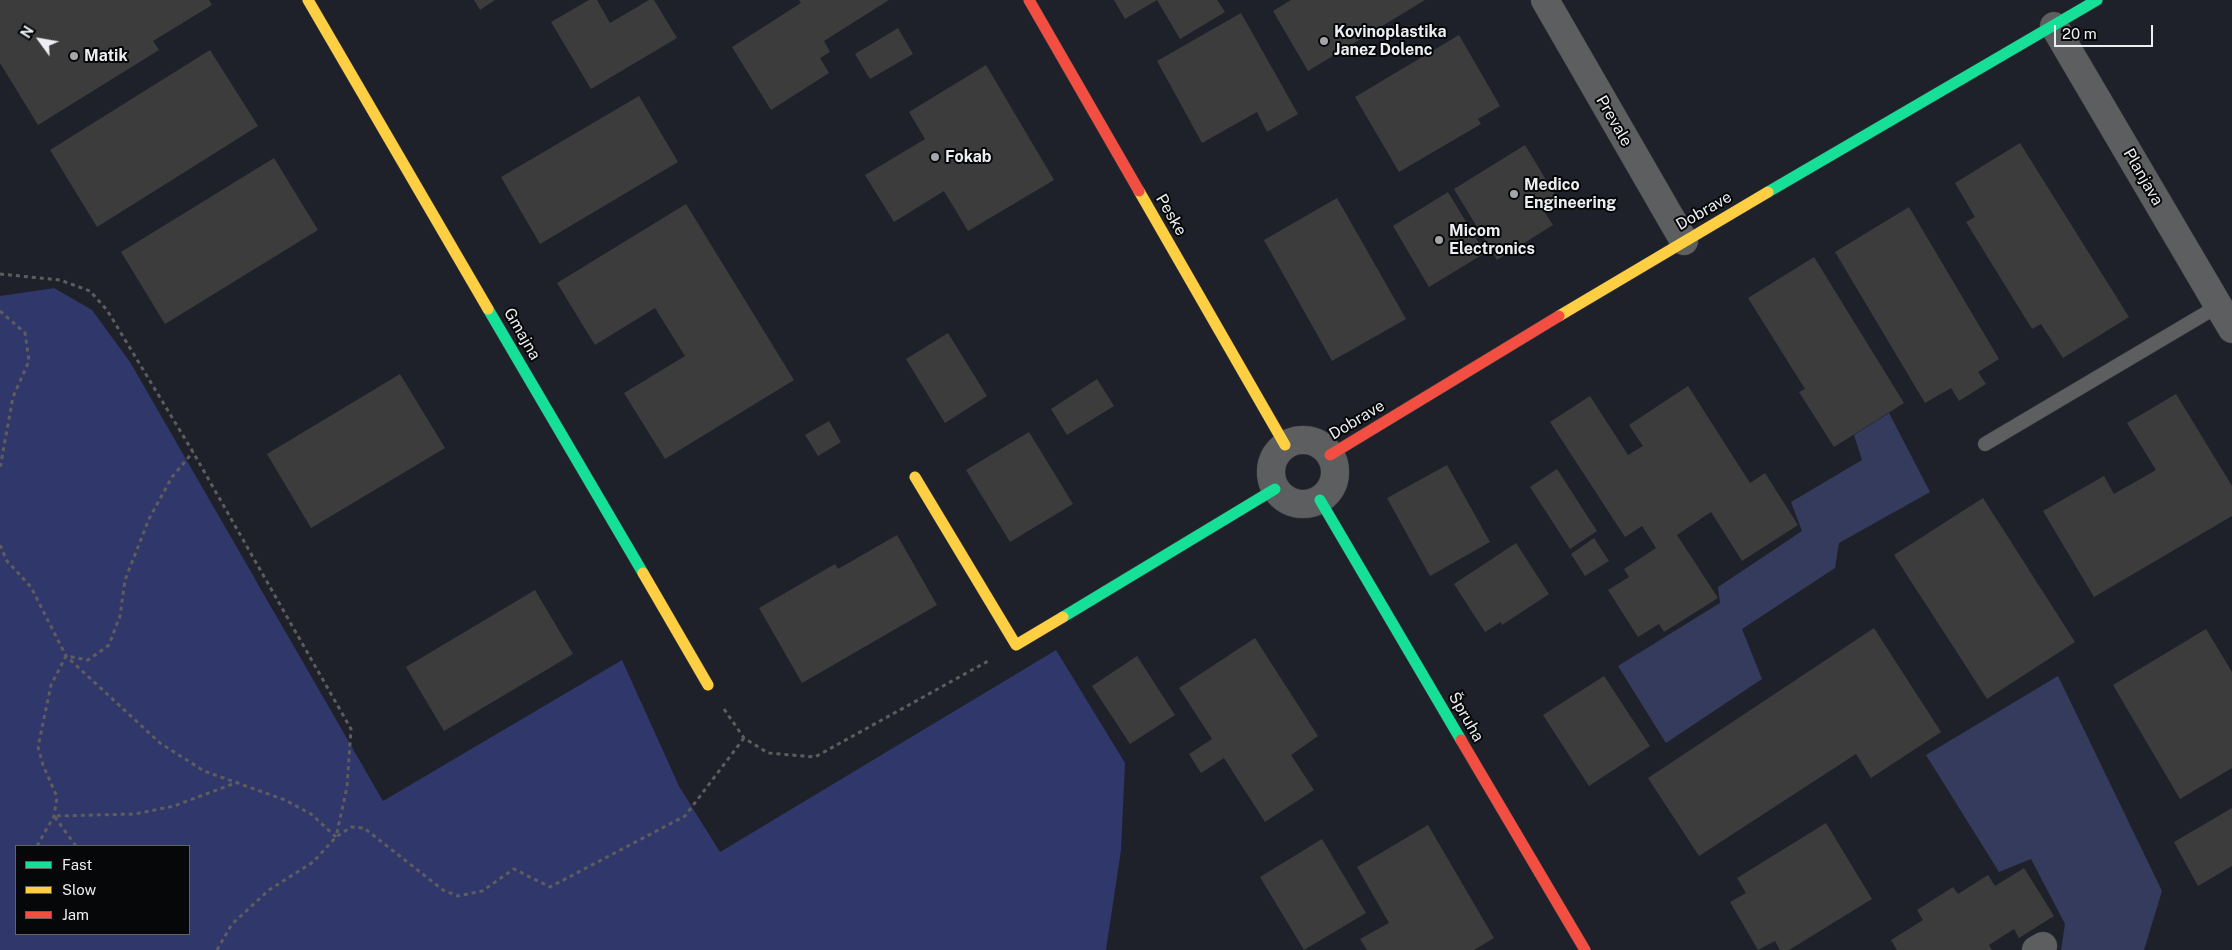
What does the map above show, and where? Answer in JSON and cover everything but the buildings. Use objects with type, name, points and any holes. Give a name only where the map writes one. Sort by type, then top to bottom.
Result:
[{"type":"street","name":"Gmajna","points":[[308,0],[708,685]]},
{"type":"street","name":"Peske","points":[[1029,0],[1286,445]]},
{"type":"street","name":"Prevale","points":[[1545,0],[1684,241]]},
{"type":"street","name":"Dobrave","points":[[1330,455],[1684,241],[2097,0]]},
{"type":"street","name":"Planjava","points":[[2054,26],[2232,329]]},
{"type":"street","points":[[1305,440],[1323,448],[1330,455],[1334,464],[1334,479],[1327,493],[1320,500],[1311,504],[1291,502],[1275,490],[1271,480],[1272,465],[1278,452],[1286,445],[1305,440]]},
{"type":"street","points":[[915,477],[1016,645],[1275,490]]},
{"type":"street","name":"Špruha","points":[[1320,500],[1584,950]]},
{"type":"lane","points":[[1985,444],[2218,306]]},
{"type":"path","points":[[0,274],[60,280],[90,291],[108,310],[194,452],[351,729],[347,787],[336,837]]},
{"type":"path","points":[[0,311],[25,333],[30,361],[13,397],[0,468]]},
{"type":"path","points":[[66,656],[88,660],[109,645],[120,616],[125,580],[149,519],[172,477],[194,452]]},
{"type":"path","points":[[0,545],[7,561],[30,586],[66,656],[160,743],[204,770],[285,800],[311,814],[336,837]]},
{"type":"path","points":[[708,685],[744,738],[768,754],[815,757],[1016,645]]},
{"type":"path","points":[[38,845],[54,816],[57,797],[42,765],[38,747],[51,685],[66,656]]},
{"type":"path","points":[[217,950],[232,924],[269,890],[313,862],[336,837],[351,827],[364,828],[443,890],[458,896],[482,892],[514,869],[550,886],[685,816],[744,738]]},
{"type":"path","points":[[54,816],[135,814],[174,806],[238,782]]},
{"type":"path","points":[[54,816],[75,845]]},
{"type":"shaded area","points":[[0,0],[2232,0],[2232,950],[1106,950],[1111,909],[1056,650],[720,852],[679,786],[622,660],[383,801],[303,664],[264,592],[54,288],[0,296]]},
{"type":"shaded area","points":[[54,288],[92,310],[130,362],[383,801],[622,660],[679,786],[720,852],[1056,650],[1125,763],[1121,850],[1106,950],[0,950],[0,296]]},
{"type":"shaded area","points":[[1889,413],[1930,492],[1839,543],[1835,568],[1742,629],[1762,679],[1666,743],[1618,666],[1720,603],[1718,587],[1802,531],[1791,502],[1862,460],[1854,435]]},
{"type":"shaded area","points":[[2058,676],[2162,891],[2144,950],[2061,950],[2065,924],[2031,859],[1999,872],[1926,755]]},
{"type":"traffic: fast","points":[[1768,192],[2097,0]]},
{"type":"traffic: fast","points":[[488,309],[643,573]]},
{"type":"traffic: fast","points":[[1063,617],[1275,489]]},
{"type":"traffic: fast","points":[[1320,500],[1461,740]]},
{"type":"traffic: slow","points":[[308,0],[488,309]]},
{"type":"traffic: slow","points":[[1139,191],[1285,445]]},
{"type":"traffic: slow","points":[[1559,316],[1768,192]]},
{"type":"traffic: slow","points":[[915,477],[1016,645],[1063,617]]},
{"type":"traffic: slow","points":[[643,573],[708,685]]},
{"type":"traffic: jam","points":[[1029,0],[1139,191]]},
{"type":"traffic: jam","points":[[1330,455],[1559,316]]},
{"type":"traffic: jam","points":[[1461,740],[1585,950]]},
{"type":"place","name":"Kovinoplastika Janez Dolenc","points":[[1324,41]]},
{"type":"place","name":"Matik","points":[[74,56]]},
{"type":"place","name":"Fokab","points":[[935,157]]},
{"type":"place","name":"Medico Engineering","points":[[1514,194]]},
{"type":"place","name":"Micom Electronics","points":[[1439,240]]}]
